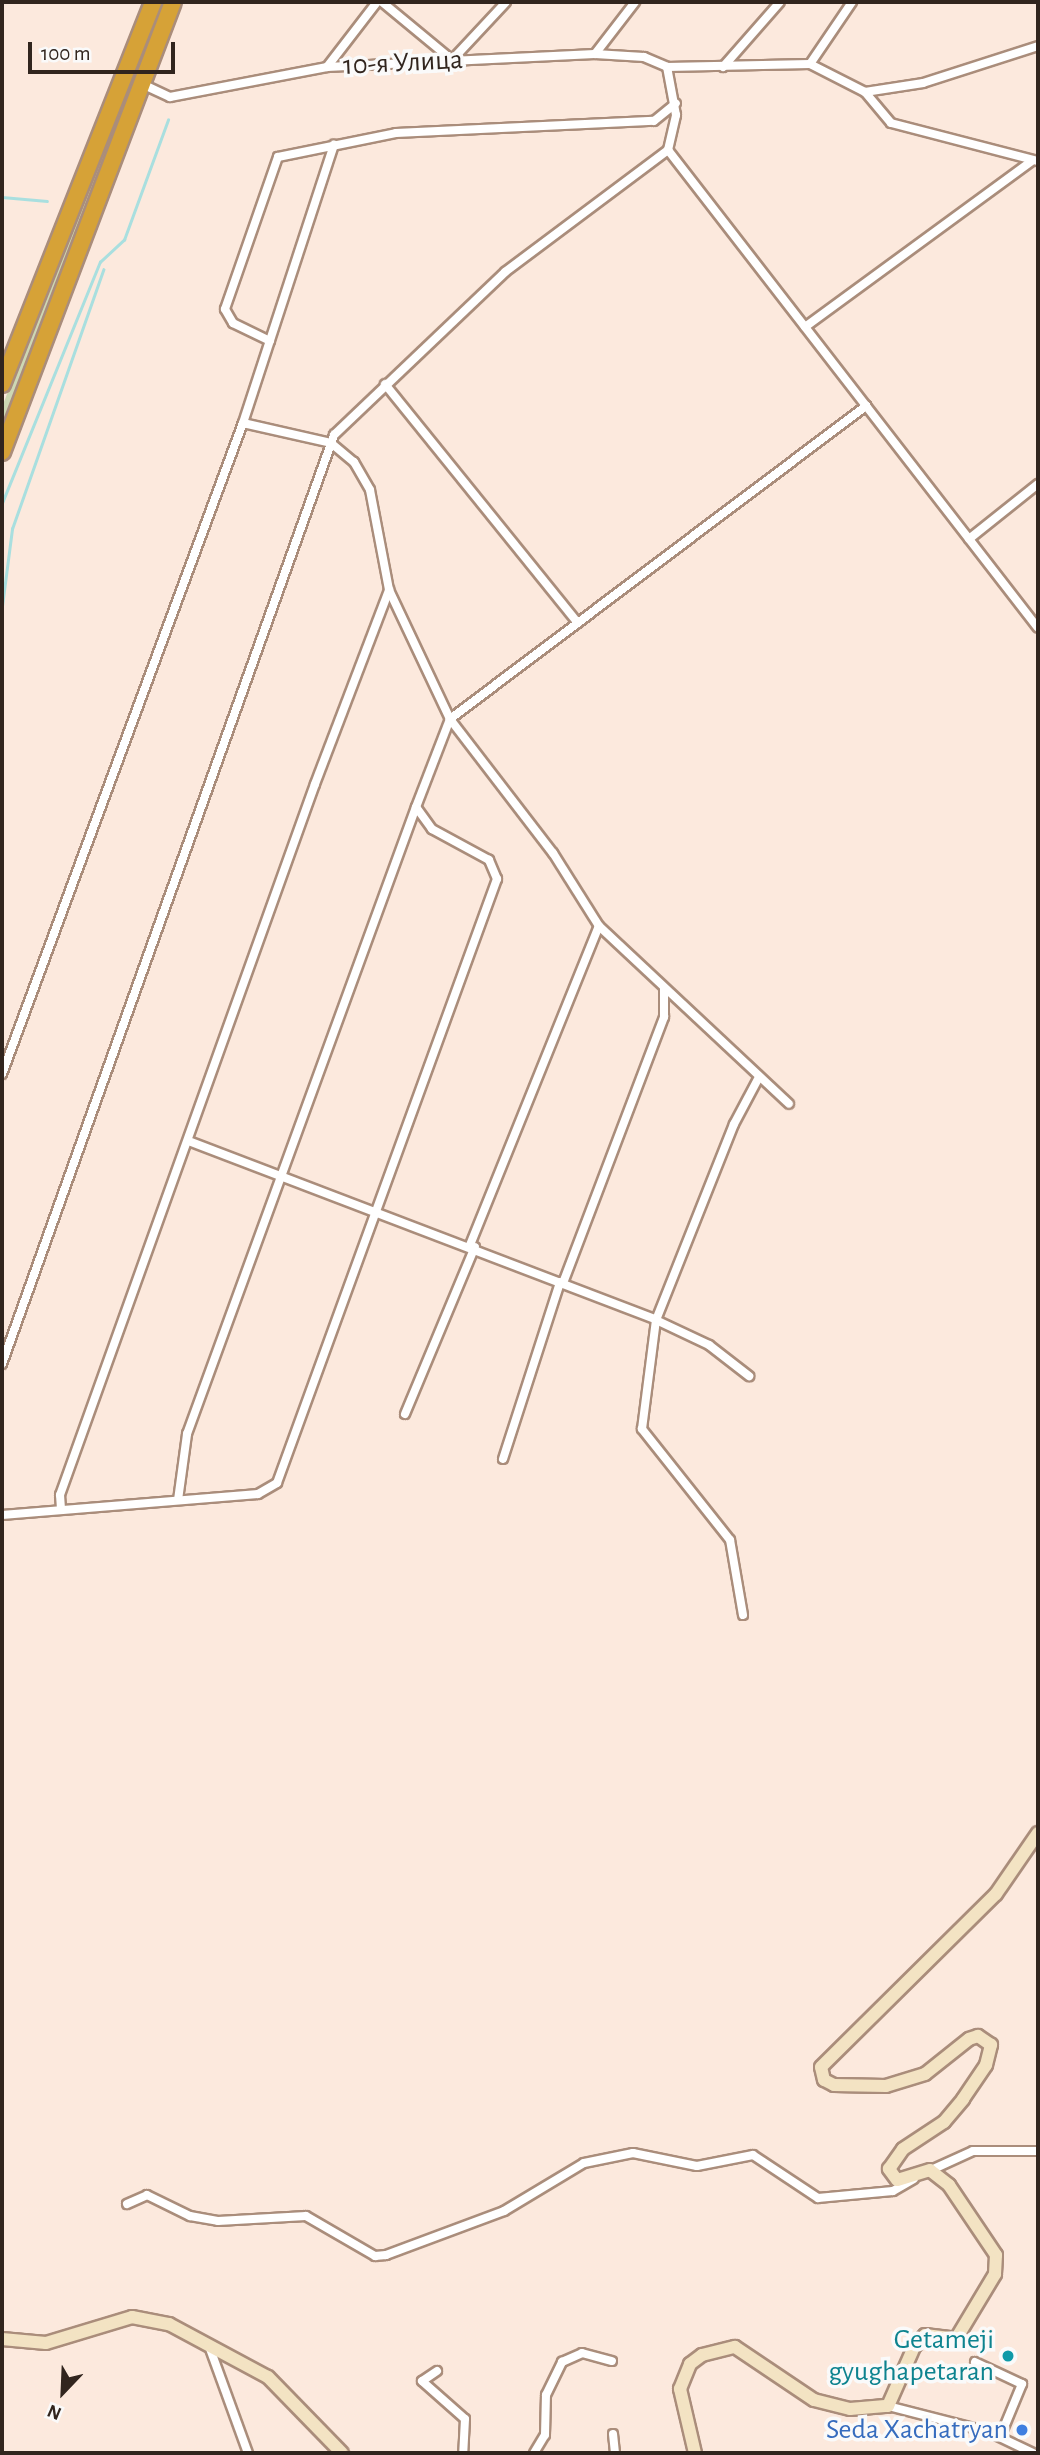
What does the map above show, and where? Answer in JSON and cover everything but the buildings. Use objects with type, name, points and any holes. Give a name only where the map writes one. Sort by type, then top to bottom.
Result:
[{"type":"highway","points":[[2,384],[153,2]]},
{"type":"highway","points":[[2,452],[173,2]]},
{"type":"street","points":[[327,67],[379,2],[452,60],[506,2]]},
{"type":"street","points":[[595,54],[635,2]]},
{"type":"street","points":[[723,67],[780,2]]},
{"type":"street","points":[[852,2],[810,64],[864,92],[891,123],[1035,161]]},
{"type":"street","points":[[864,92],[923,83],[1038,46]]},
{"type":"street","name":"10-я Улица","points":[[142,83],[170,97],[205,94],[327,67],[595,54],[644,57],[667,67],[810,64]]},
{"type":"street","points":[[2,1364],[331,443],[385,384],[505,272],[668,150],[676,103],[667,67]]},
{"type":"street","points":[[270,341],[233,323],[227,293],[278,157],[396,132],[654,121],[676,103]]},
{"type":"street","points":[[2,1074],[243,423],[334,144]]},
{"type":"street","points":[[668,150],[1038,628]]},
{"type":"street","points":[[805,327],[1035,161]]},
{"type":"street","points":[[385,384],[578,623]]},
{"type":"street","points":[[178,1500],[187,1434],[450,719],[866,406]]},
{"type":"street","points":[[243,423],[331,443],[354,462],[370,490],[389,590],[450,719],[553,853],[599,926],[758,1079],[789,1104]]},
{"type":"street","points":[[969,539],[1038,484]]},
{"type":"street","points":[[61,1509],[60,1495],[191,1142],[389,590]]},
{"type":"street","points":[[2,1515],[258,1494],[278,1483],[373,1213],[497,879],[489,860],[432,829],[416,807]]},
{"type":"street","points":[[405,1415],[599,926]]},
{"type":"street","points":[[503,1460],[562,1283],[664,1017],[664,988]]},
{"type":"street","points":[[743,1615],[730,1540],[642,1429],[656,1320],[734,1124],[758,1079]]},
{"type":"street","points":[[191,1142],[373,1213],[472,1246],[656,1320],[709,1345],[749,1377]]},
{"type":"street","points":[[930,2170],[897,2180],[890,2169],[903,2149],[944,2122],[979,2078],[991,2052],[986,2040],[969,2039],[925,2074],[893,2084],[834,2085],[824,2080],[821,2067],[996,1894],[1038,1833]]},
{"type":"street","points":[[127,2204],[147,2195],[190,2216],[218,2221],[306,2216],[375,2256],[386,2255],[504,2211],[584,2163],[633,2153],[697,2166],[753,2155],[818,2198],[893,2191],[972,2151],[1038,2151]]},
{"type":"street","points":[[888,2406],[914,2347],[925,2335],[956,2339],[998,2263],[969,2208],[930,2170]]},
{"type":"street","points":[[2,2339],[46,2343],[132,2317],[169,2324],[268,2377],[341,2453]]},
{"type":"street","points":[[209,2346],[248,2453]]},
{"type":"street","points":[[695,2453],[682,2402],[683,2375],[720,2346],[735,2347],[814,2400],[850,2409],[888,2406],[1000,2437],[1033,2453]]},
{"type":"street","points":[[534,2453],[545,2435],[545,2395],[562,2362],[582,2353],[612,2361]]},
{"type":"street","points":[[975,2362],[1022,2384],[1000,2437]]},
{"type":"street","points":[[437,2371],[422,2381],[465,2419],[463,2453]]},
{"type":"street","points":[[612,2434],[615,2453]]},
{"type":"green space","points":[[159,2],[165,2],[2,427],[2,407]]},
{"type":"waterway","points":[[2,503],[100,262],[124,240],[168,120]]},
{"type":"waterway","points":[[2,197],[47,201]]},
{"type":"waterway","points":[[2,606],[12,529],[103,270]]},
{"type":"place","name":"Getameji gyughapetaran","points":[[1008,2356]]},
{"type":"place","name":"Seda Xachatryan","points":[[1022,2430]]}]
